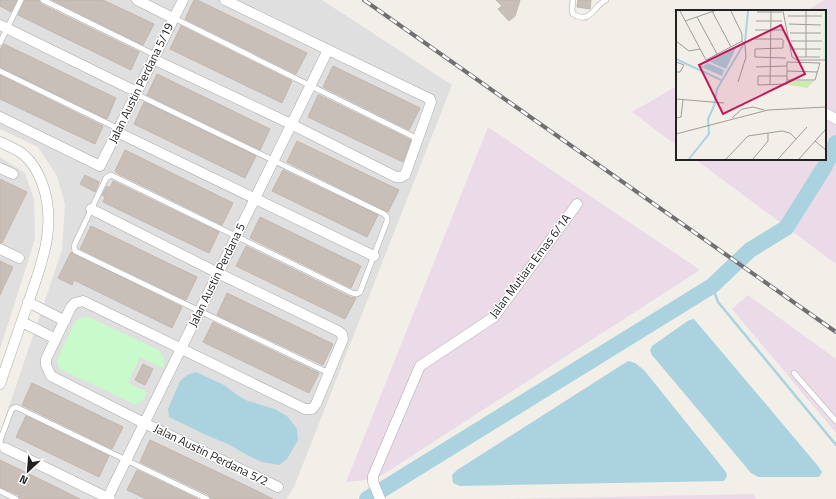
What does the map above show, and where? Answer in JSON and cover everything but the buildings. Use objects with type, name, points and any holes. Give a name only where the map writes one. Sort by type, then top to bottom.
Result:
[{"type":"street","points":[[137,0],[173,18]]},
{"type":"street","name":"Jalan Austin Perdana 5/19","points":[[0,117],[100,166],[183,0]]},
{"type":"street","points":[[154,57],[396,177],[405,175],[431,102],[430,99],[224,0]]},
{"type":"street","points":[[4,26],[136,93]]},
{"type":"street","name":"Jalan Austin Perdana 5","points":[[108,499],[328,50]]},
{"type":"street","points":[[118,131],[254,199],[374,256]]},
{"type":"street","points":[[0,142],[23,154],[33,165],[45,190],[49,222],[48,238],[44,256],[0,384]]},
{"type":"street","points":[[0,168],[13,174]]},
{"type":"street","name":"Jalan Mutiara Emas 6/1A","points":[[380,499],[373,476],[420,366],[494,317],[577,204]]},
{"type":"street","points":[[91,209],[338,331],[342,334],[343,339],[329,373]]},
{"type":"street","points":[[0,249],[19,258]]},
{"type":"street","name":"Jalan Austin Perdana 5/2","points":[[278,487],[144,423],[51,376],[46,365],[46,358],[72,307],[75,303],[83,301],[305,409],[312,408],[316,404],[329,373]]},
{"type":"street","points":[[27,305],[64,323]]},
{"type":"street","points":[[21,324],[55,342]]},
{"type":"street","points":[[5,448],[108,499]]},
{"type":"lane","points":[[0,43],[4,26],[21,0]]},
{"type":"lane","points":[[42,0],[154,57]]},
{"type":"lane","points":[[573,0],[573,14],[583,18],[590,16],[599,5],[606,0]]},
{"type":"lane","points":[[173,18],[418,139]]},
{"type":"lane","points":[[0,71],[118,131]]},
{"type":"lane","points":[[136,93],[384,214],[387,217],[387,221],[374,256],[360,292],[357,294],[352,293],[110,175],[106,178],[91,209],[74,246],[75,251],[329,373]]},
{"type":"lane","points":[[794,373],[836,421]]},
{"type":"lane","points":[[5,448],[1,445],[0,440],[11,411],[16,407],[206,499]]},
{"type":"lane","points":[[0,491],[16,499]]},
{"type":"shaded area","points":[[0,0],[322,0],[452,85],[294,487],[286,499],[0,499],[0,433],[62,250],[65,204],[57,176],[38,147],[0,129]]},
{"type":"shaded area","points":[[824,0],[836,0],[836,264],[696,160],[826,160],[826,10],[808,10]]},
{"type":"shaded area","points":[[676,87],[676,145],[632,112]]},
{"type":"shaded area","points":[[488,127],[700,270],[376,479],[346,482]]},
{"type":"shaded area","points":[[0,157],[25,173],[34,199],[35,239],[0,349]]},
{"type":"shaded area","points":[[748,295],[836,359],[836,433],[732,309]]},
{"type":"shaded area","points":[[753,494],[757,499],[503,499]]},
{"type":"green space","points":[[86,316],[159,350],[163,356],[163,368],[140,357],[128,383],[147,392],[141,402],[134,404],[60,369],[57,363],[59,355],[76,320]]},
{"type":"water","points":[[694,319],[818,466],[822,472],[819,477],[758,477],[751,473],[652,355],[650,350],[652,346],[689,320]]},
{"type":"water","points":[[628,361],[635,363],[644,370],[726,472],[727,476],[724,481],[460,486],[453,483],[452,475],[457,470]]},
{"type":"water","points":[[196,372],[224,385],[248,401],[275,409],[288,417],[297,429],[298,440],[287,459],[279,465],[262,462],[228,444],[169,417],[168,409],[180,381],[187,375]]},
{"type":"waterway","points":[[367,499],[712,286],[750,250],[786,228],[825,166],[836,143]]},
{"type":"waterway","points":[[712,286],[718,302],[836,445]]},
{"type":"railway","points":[[364,0],[836,332]]}]
